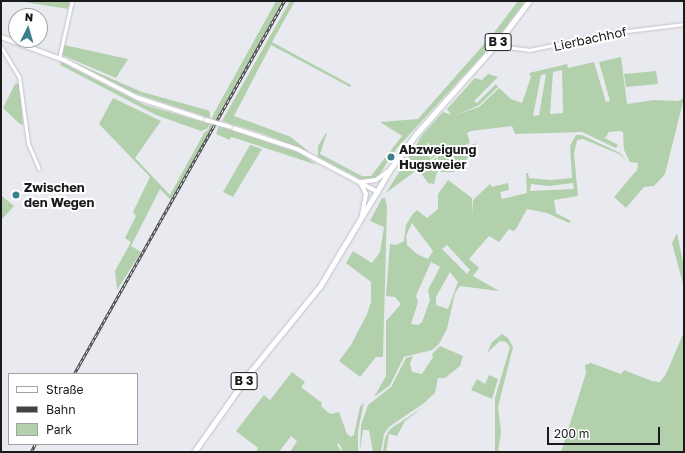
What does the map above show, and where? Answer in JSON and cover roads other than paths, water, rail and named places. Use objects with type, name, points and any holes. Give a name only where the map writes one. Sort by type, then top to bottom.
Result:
[{"type":"main road","name":"B 3","points":[[194,452],[251,371],[320,286],[378,192],[391,168],[437,109],[498,42],[529,1]]},
{"type":"street","points":[[60,58],[72,1]]},
{"type":"street","name":"Lierbachhof","points":[[498,42],[506,47],[534,50],[611,33],[684,24]]},
{"type":"street","points":[[1,37],[60,58],[138,98],[297,149],[378,192]]},
{"type":"street","points":[[1,48],[19,77],[28,144],[39,169]]},
{"type":"street","points":[[360,182],[372,182],[391,168]]},
{"type":"street","points":[[360,182],[366,194],[362,217]]},
{"type":"railway","points":[[75,373],[284,1]]},
{"type":"railway","points":[[31,452],[34,445]]},
{"type":"place","name":"Abzweigung Hugsweier","points":[[391,157]]},
{"type":"place","name":"Zwischen den Wegen","points":[[16,195]]}]
